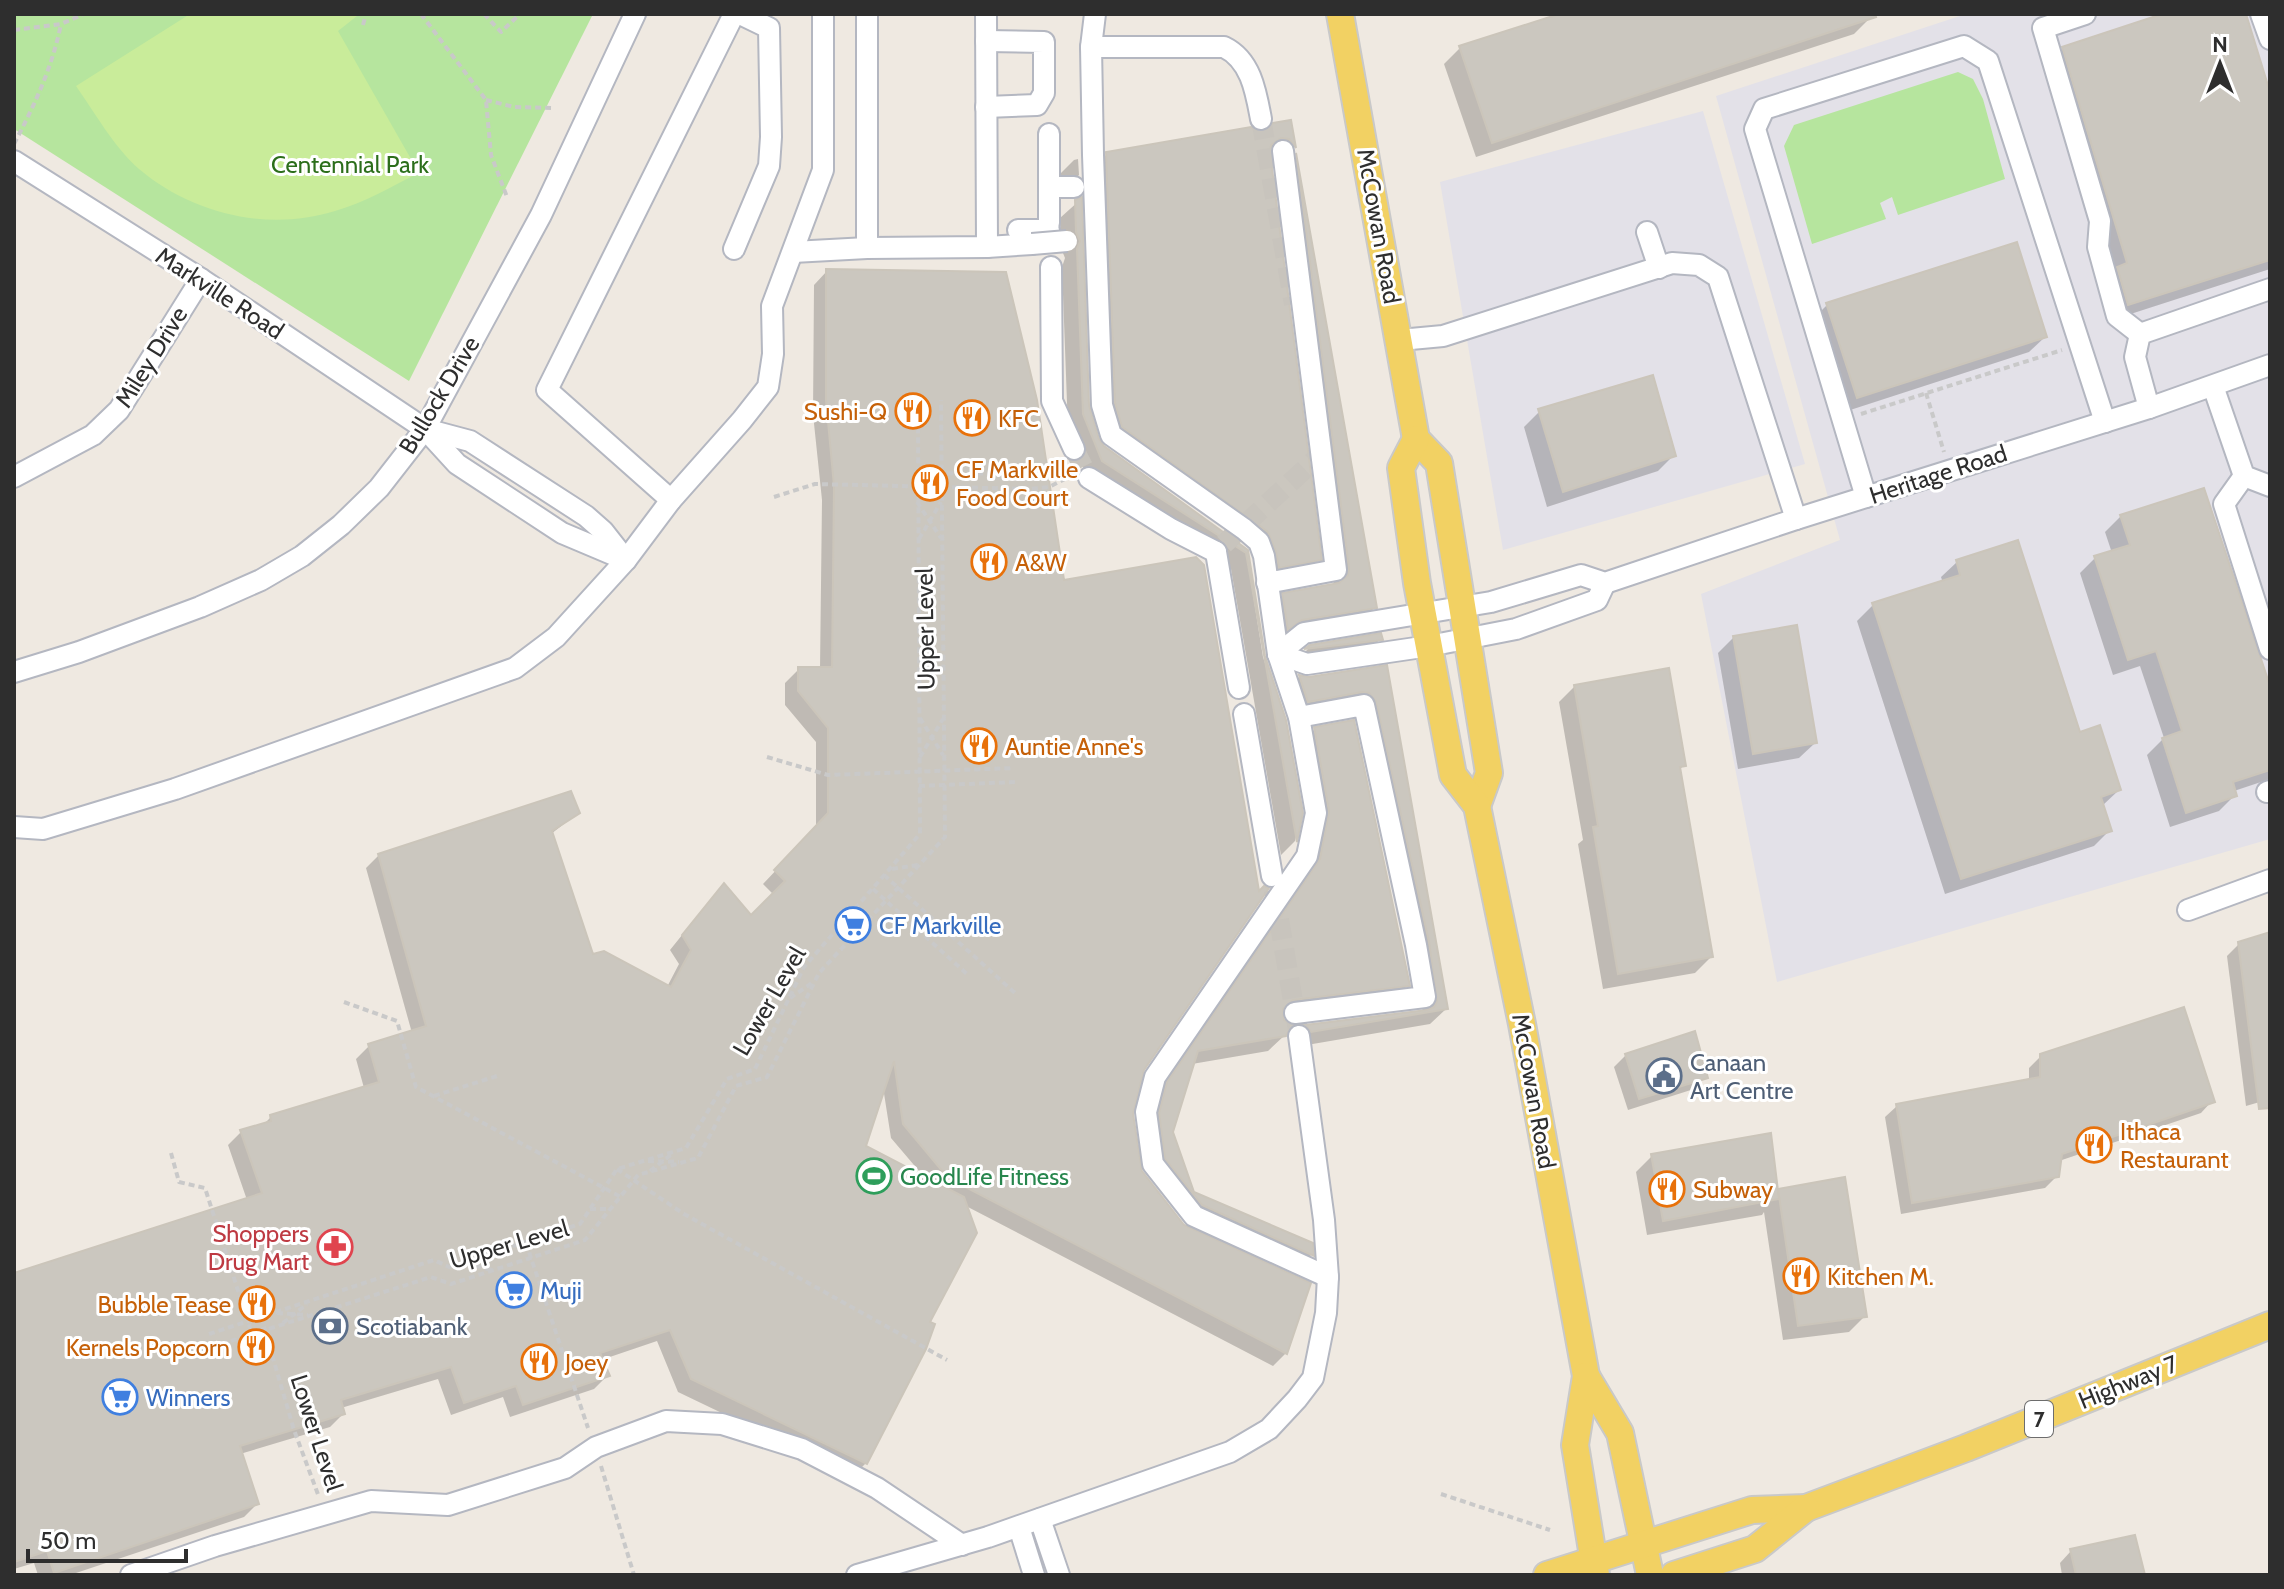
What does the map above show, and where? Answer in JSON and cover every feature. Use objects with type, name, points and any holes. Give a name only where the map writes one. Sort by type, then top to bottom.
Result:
[{"type":"main road","name":"McCowan Road","points":[[1340,14],[1416,439],[1439,463],[1489,773],[1477,806]]},
{"type":"main road","name":"McCowan Road","points":[[1416,439],[1401,468],[1422,612],[1453,775],[1477,806],[1522,1024],[1586,1376],[1575,1445],[1594,1568]]},
{"type":"main road","name":"Highway 7","points":[[1674,1575],[1755,1549],[1806,1508],[1966,1448],[2270,1325]]},
{"type":"main road","name":"McCowan Road","points":[[1586,1376],[1620,1433],[1650,1575]]},
{"type":"main road","name":"Highway 7","points":[[1547,1575],[1594,1568],[1643,1544],[1752,1510],[1806,1508]]},
{"type":"street","name":"Bullock Drive","points":[[14,672],[79,652],[200,607],[261,580],[302,556],[341,525],[379,488],[425,429],[541,215],[635,14]]},
{"type":"street","points":[[671,500],[547,390],[737,14],[769,28],[771,137],[769,166],[734,249]]},
{"type":"street","points":[[14,827],[43,829],[175,789],[515,668],[556,637],[626,560],[671,500],[768,387],[773,354],[772,306],[823,170],[823,14]]},
{"type":"street","points":[[867,14],[867,248]]},
{"type":"street","points":[[986,14],[987,247]]},
{"type":"street","points":[[1095,14],[1091,47],[1102,405],[1111,435],[1259,542],[1264,556],[1278,654],[1299,717],[1316,813],[1307,856],[1155,1077],[1146,1112],[1153,1164],[1194,1216],[1328,1277]]},
{"type":"street","points":[[2085,14],[2043,28],[2100,221],[2098,247],[2117,316],[2140,334]]},
{"type":"street","points":[[2261,14],[2270,39]]},
{"type":"street","points":[[986,41],[1044,42],[1044,93],[1037,105],[986,107]]},
{"type":"street","points":[[1866,497],[1755,129],[1764,109],[1964,46],[1988,61],[2105,422]]},
{"type":"street","points":[[1091,47],[1224,47],[1236,53],[1255,84],[1261,119]]},
{"type":"street","points":[[1049,134],[1049,187],[1055,231]]},
{"type":"street","points":[[1267,583],[1336,570],[1283,151]]},
{"type":"street","name":"Markville Road","points":[[14,161],[201,279],[425,429],[470,441],[534,482],[586,516],[603,531],[626,560]]},
{"type":"street","points":[[1049,187],[1074,187]]},
{"type":"street","points":[[793,252],[987,247],[1055,231],[1096,233]]},
{"type":"street","points":[[1647,232],[1659,268]]},
{"type":"street","points":[[1400,340],[1443,336],[1672,263],[1699,265],[1718,277],[1796,519]]},
{"type":"street","points":[[1051,267],[1052,401],[1072,457]]},
{"type":"street","name":"Miley Drive","points":[[14,477],[93,435],[119,410],[201,279]]},
{"type":"street","points":[[2140,334],[2270,289]]},
{"type":"street","points":[[2140,334],[2135,357],[2149,408]]},
{"type":"street","name":"Heritage Road","points":[[1278,654],[1304,633],[1491,602],[1581,575],[1605,583],[1796,519],[2149,408],[2270,365]]},
{"type":"street","points":[[2213,386],[2244,476],[2270,486]]},
{"type":"street","points":[[2244,476],[2224,504],[2270,649]]},
{"type":"street","points":[[1081,477],[1171,529],[1220,548],[1239,688]]},
{"type":"street","name":"Heritage Road","points":[[1278,654],[1307,664],[1516,629],[1597,600],[1605,583]]},
{"type":"street","points":[[1295,1013],[1425,997],[1364,705],[1299,717]]},
{"type":"street","points":[[1244,714],[1272,876]]},
{"type":"street","points":[[2188,910],[2267,884]]},
{"type":"street","points":[[857,1575],[1019,1527],[1230,1452],[1269,1429],[1313,1378],[1326,1313],[1328,1277],[1324,1220],[1299,1036]]},
{"type":"street","points":[[131,1575],[215,1546],[371,1501],[448,1505],[565,1468],[596,1447],[666,1421],[722,1424],[802,1449],[877,1488],[962,1545]]},
{"type":"street","points":[[1040,1519],[1059,1575]]},
{"type":"street","points":[[1019,1527],[1034,1575]]},
{"type":"path","points":[[14,30],[61,24],[84,14]]},
{"type":"path","points":[[363,25],[366,14]]},
{"type":"path","points":[[421,14],[486,100],[491,155],[507,197]]},
{"type":"path","points":[[484,14],[501,32],[520,14]]},
{"type":"path","points":[[14,145],[36,104],[53,60],[61,24]]},
{"type":"path","points":[[486,100],[514,107],[551,108]]},
{"type":"path","points":[[1843,420],[2080,344]]},
{"type":"path","points":[[1926,393],[1950,471]]},
{"type":"path","name":"Upper Level","points":[[212,1347],[431,1277],[451,1284],[585,1240],[638,1175],[698,1158],[736,1086],[767,1077],[819,973],[945,837],[941,400]]},
{"type":"path","name":"Lower Level","points":[[648,1172],[676,1151],[686,1148],[727,1079],[755,1069],[804,967],[920,834],[918,414]]},
{"type":"path","points":[[917,473],[1028,474],[1072,457]]},
{"type":"path","points":[[774,497],[815,484],[1030,489],[1049,487],[1081,477]]},
{"type":"path","points":[[918,542],[942,501]]},
{"type":"path","points":[[917,502],[942,540]]},
{"type":"path","points":[[919,717],[944,757]]},
{"type":"path","points":[[919,759],[944,717]]},
{"type":"path","points":[[767,757],[828,775],[1014,768]]},
{"type":"path","points":[[919,786],[1016,782]]},
{"type":"path","points":[[889,869],[918,865]]},
{"type":"path","points":[[884,875],[1016,994]]},
{"type":"path","points":[[873,889],[968,975]]},
{"type":"path","points":[[788,1000],[814,982]]},
{"type":"path","points":[[344,1002],[397,1021],[416,1087],[621,1197]]},
{"type":"path","points":[[432,1097],[500,1075]]},
{"type":"path","points":[[209,1334],[434,1260],[449,1267],[580,1224],[617,1169],[676,1151]]},
{"type":"path","points":[[171,1153],[179,1182],[205,1188],[252,1334]]},
{"type":"path","points":[[641,1161],[683,1162]]},
{"type":"path","points":[[617,1169],[684,1214],[947,1360]]},
{"type":"path","points":[[590,1209],[611,1209]]},
{"type":"path","points":[[526,1242],[596,1447],[634,1575]]},
{"type":"path","points":[[464,1263],[492,1270]]},
{"type":"path","points":[[281,1325],[310,1301]]},
{"type":"path","points":[[274,1312],[312,1315]]},
{"type":"path","name":"Lower Level","points":[[261,1317],[294,1430],[325,1515]]},
{"type":"path","points":[[1441,1494],[1550,1530]]},
{"type":"shaded area","points":[[1966,14],[2270,14],[2270,839],[1777,982],[1701,594],[1840,540],[1716,96]]},
{"type":"shaded area","points":[[1703,111],[1805,464],[1503,550],[1440,182]]},
{"type":"green space","name":"Centennial Park","points":[[14,14],[593,14],[409,381],[14,129]]},
{"type":"green space","points":[[190,14],[355,14],[357,16],[338,31],[419,173],[346,208],[284,220],[232,215],[207,208],[160,185],[121,151],[76,86]]},
{"type":"green space","points":[[1958,72],[1973,79],[1983,99],[2005,179],[1898,215],[1892,197],[1880,203],[1886,219],[1812,244],[1784,146],[1794,125]]},
{"type":"building","points":[[1559,14],[1875,14],[1876,17],[1492,143],[1459,46]]},
{"type":"building","points":[[2162,14],[2246,14],[2270,92],[2270,260],[2128,305],[2117,267],[2127,263],[2062,47]]},
{"type":"building","points":[[1291,120],[1296,148],[1289,139],[1281,138],[1271,145],[1270,153],[1322,560],[1279,568],[1268,532],[1122,427],[1115,403],[1106,152],[1251,127],[1263,132],[1273,123]]},
{"type":"building","points":[[1296,153],[1377,608],[1302,620],[1288,630],[1282,593],[1339,583],[1348,575],[1349,569]]},
{"type":"building","points":[[1082,197],[1089,405],[1099,439],[1104,446],[1248,550],[1265,656],[1286,720],[1303,813],[1297,842],[1246,553],[1102,461],[1083,414],[1077,249],[1080,241],[1076,232],[1075,200]]},
{"type":"building","points":[[2017,242],[2047,337],[1857,398],[1826,303]]},
{"type":"building","name":"CF Markville","points":[[826,269],[1006,272],[1037,400],[1064,580],[1196,557],[1204,565],[1259,891],[1264,886],[1269,888],[1144,1070],[1133,1114],[1142,1171],[1184,1225],[1311,1283],[1287,1354],[948,1178],[903,1124],[894,1061],[866,1146],[964,1197],[977,1233],[930,1322],[935,1324],[926,1349],[867,1464],[691,1379],[670,1330],[600,1353],[610,1376],[523,1405],[516,1386],[464,1403],[451,1367],[341,1400],[345,1414],[240,1446],[259,1504],[54,1573],[47,1551],[14,1562],[14,1273],[262,1193],[240,1130],[271,1121],[270,1115],[379,1082],[368,1044],[426,1026],[378,854],[571,791],[580,813],[552,831],[593,954],[604,951],[671,987],[691,950],[682,935],[724,883],[751,915],[785,881],[774,870],[828,813],[828,728],[798,691],[798,667],[832,667],[834,486],[826,400]]},
{"type":"building","points":[[1653,375],[1676,456],[1563,492],[1538,409]]},
{"type":"building","points":[[2204,488],[2270,686],[2270,770],[2233,782],[2237,796],[2186,813],[2162,738],[2182,731],[2156,651],[2128,660],[2094,556],[2130,545],[2120,515]]},
{"type":"building","points":[[2018,540],[2080,732],[2100,725],[2121,790],[2101,797],[2112,831],[1961,879],[1872,603],[1960,575],[1956,560]]},
{"type":"building","points":[[1797,625],[1817,743],[1753,754],[1733,636]]},
{"type":"building","points":[[1381,633],[1383,640],[1304,649],[1310,645]]},
{"type":"building","points":[[1387,665],[1448,1009],[1311,1032],[1305,1025],[1427,1010],[1434,1007],[1437,1001],[1429,942],[1376,702],[1369,693],[1362,692],[1308,702],[1299,675],[1309,677]]},
{"type":"building","points":[[1669,668],[1686,766],[1680,767],[1713,957],[1618,974],[1593,827],[1598,826],[1574,685]]},
{"type":"building","points":[[1354,720],[1410,986],[1293,1000],[1283,1009],[1284,1020],[1292,1025],[1286,1036],[1198,1051],[1173,1132],[1194,1192],[1313,1243],[1314,1256],[1202,1205],[1165,1159],[1159,1113],[1167,1082],[1320,859],[1329,811],[1314,727]]},
{"type":"building","points":[[2270,932],[2270,1108],[2259,1109],[2238,942]]},
{"type":"building","points":[[2184,1007],[2215,1102],[2062,1154],[2059,1177],[1912,1203],[1896,1104],[2040,1077],[2040,1054]]},
{"type":"building","points":[[1695,1031],[1708,1078],[1639,1099],[1625,1054]]},
{"type":"building","points":[[1771,1133],[1779,1199],[1663,1221],[1651,1154]]},
{"type":"building","points":[[1845,1177],[1867,1317],[1798,1326],[1778,1189]]},
{"type":"building","points":[[2135,1535],[2145,1575],[2076,1575],[2070,1549]]},
{"type":"tunnel","points":[[1261,119],[1294,304]]},
{"type":"tunnel","points":[[1224,544],[1320,455],[1317,438]]},
{"type":"tunnel","points":[[1074,449],[1089,478]]},
{"type":"tunnel","points":[[1274,890],[1299,1036]]},
{"type":"place","name":"Sushi-Q","points":[[913,411]]},
{"type":"place","name":"KFC","points":[[972,418]]},
{"type":"place","name":"CF Markville Food Court","points":[[930,483]]},
{"type":"place","name":"A&W","points":[[989,562]]},
{"type":"place","name":"Auntie Anne's","points":[[979,746]]},
{"type":"place","name":"CF Markville","points":[[853,925]]},
{"type":"place","name":"Canaan Art Centre","points":[[1664,1076]]},
{"type":"place","name":"Ithaca Restaurant","points":[[2094,1145]]},
{"type":"place","name":"GoodLife Fitness","points":[[874,1176]]},
{"type":"place","name":"Subway","points":[[1667,1189]]},
{"type":"place","name":"Shoppers Drug Mart","points":[[335,1247]]},
{"type":"place","name":"Kitchen M.","points":[[1801,1276]]},
{"type":"place","name":"Muji","points":[[514,1290]]},
{"type":"place","name":"Bubble Tease","points":[[257,1304]]},
{"type":"place","name":"Scotiabank","points":[[330,1326]]},
{"type":"place","name":"Kernels Popcorn","points":[[256,1347]]},
{"type":"place","name":"Joey","points":[[539,1362]]},
{"type":"place","name":"Winners","points":[[120,1397]]}]
